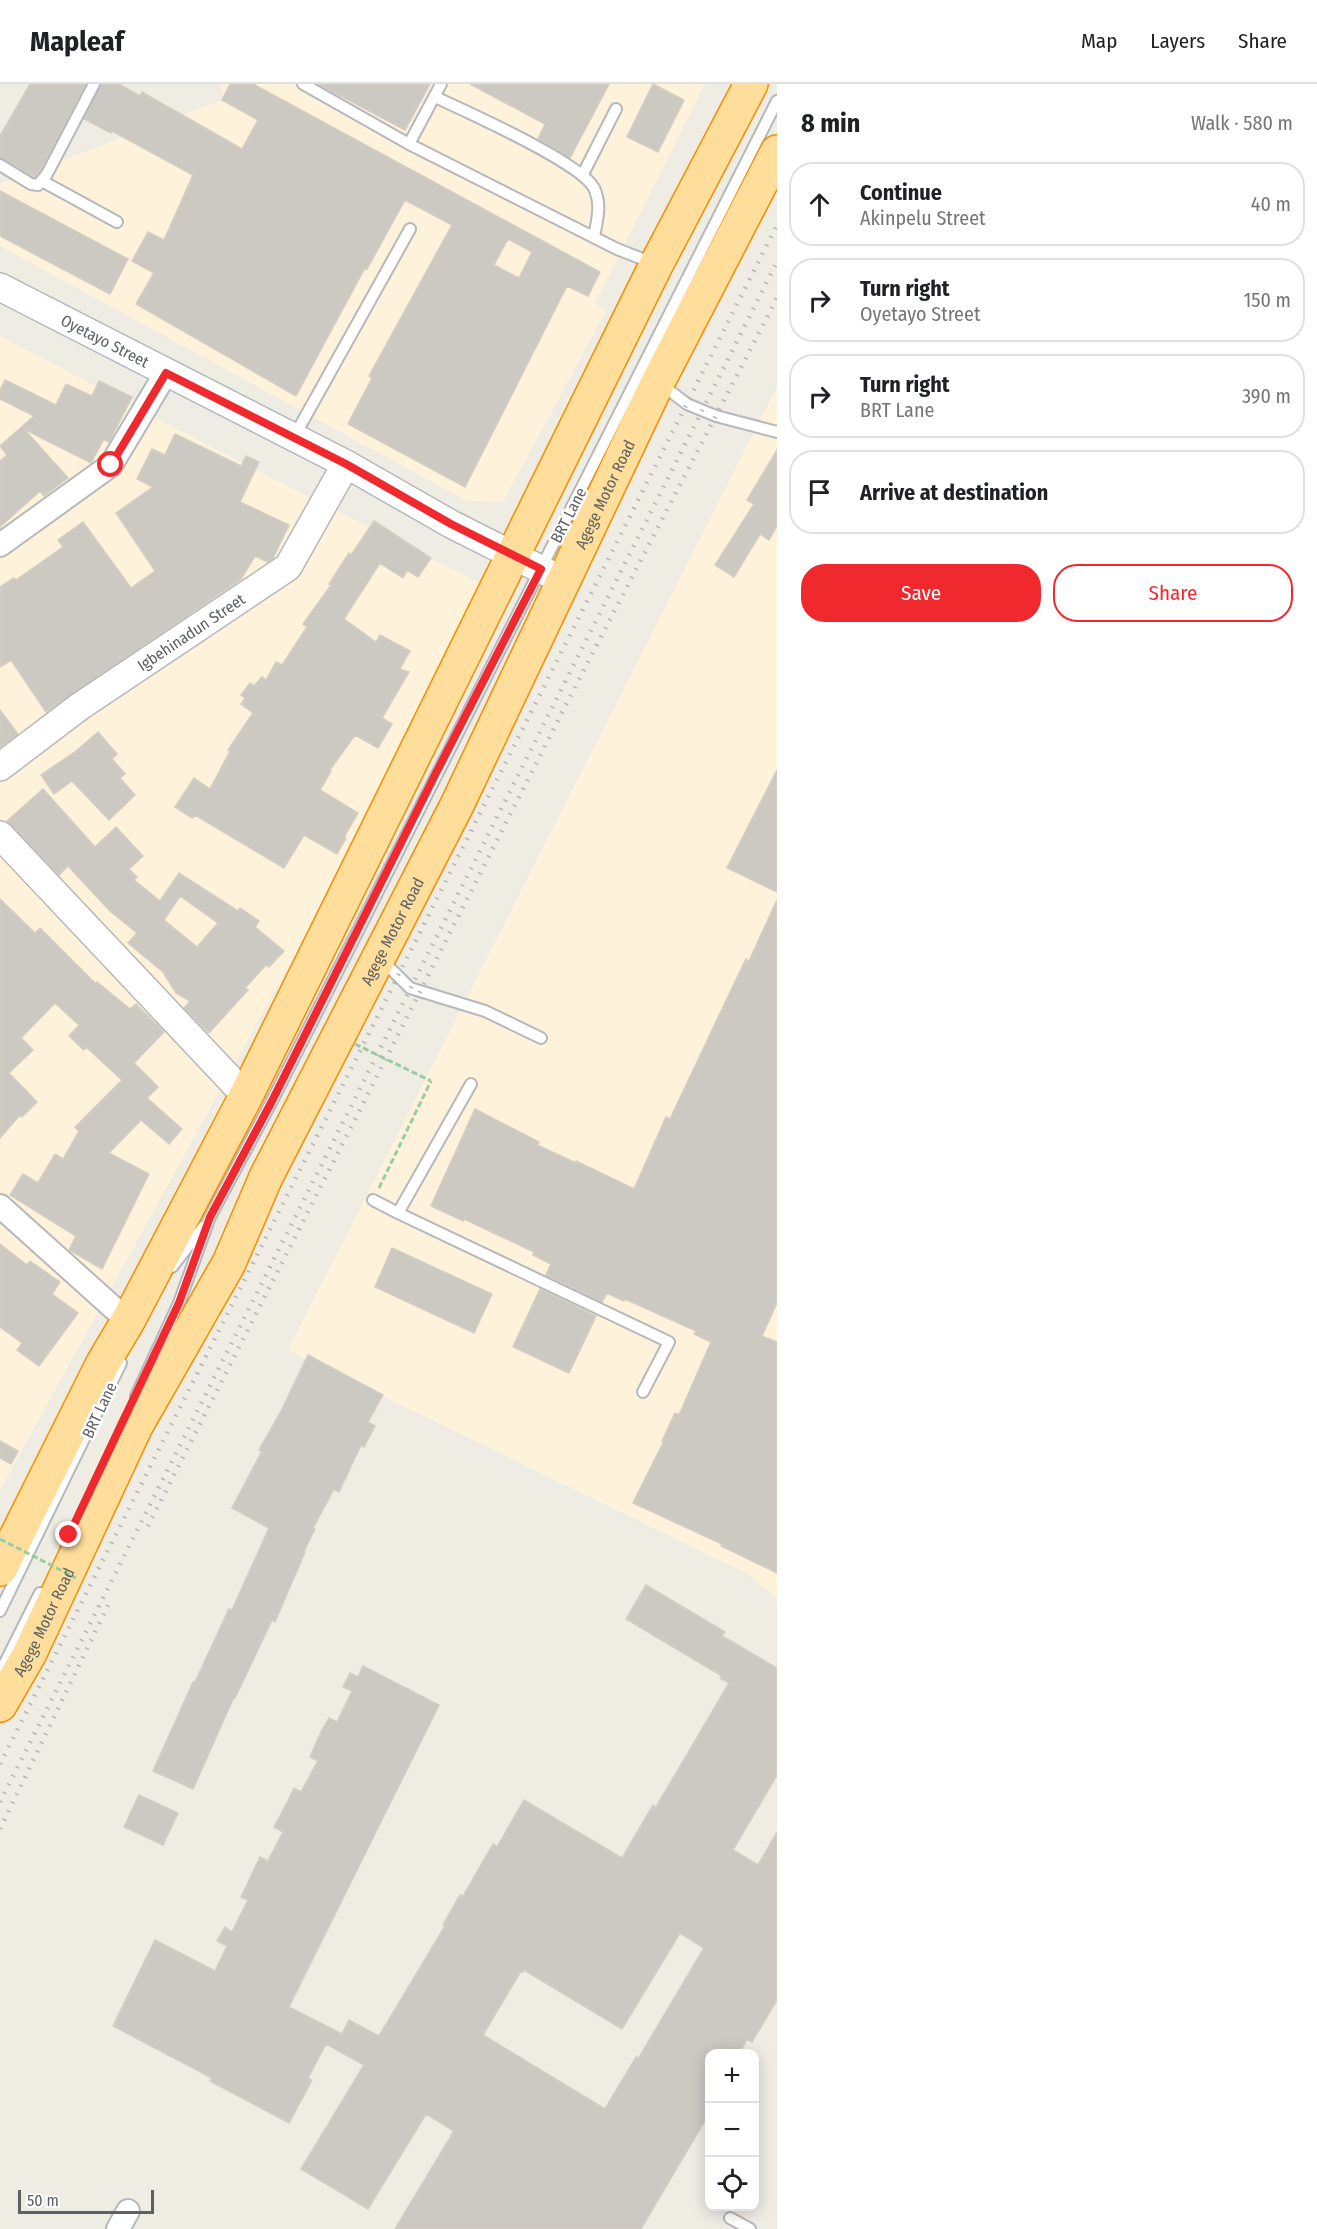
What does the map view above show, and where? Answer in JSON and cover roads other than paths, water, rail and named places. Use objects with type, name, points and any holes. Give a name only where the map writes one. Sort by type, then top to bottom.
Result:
[{"type":"highway","name":"Agege Motor Road","points":[[0,1705],[30,1653],[136,1426],[229,1263],[266,1178],[457,804],[539,568],[656,265],[751,84]]},
{"type":"highway","name":"Agege Motor Road","points":[[0,1569],[103,1364],[128,1321],[246,1096],[539,568],[658,382],[777,152]]},
{"type":"street","name":"Oyetayo Street","points":[[2,293],[346,464],[451,524],[539,568]]},
{"type":"street","points":[[0,545],[111,465],[166,373]]},
{"type":"street","name":"Igbehinadun Street","points":[[0,767],[80,707],[288,567],[346,464]]},
{"type":"street","points":[[0,835],[246,1096]]},
{"type":"street","points":[[0,1206],[128,1321]]},
{"type":"lane","points":[[0,165],[31,184],[38,185],[94,84]]},
{"type":"lane","points":[[303,84],[409,144],[617,249],[656,265]]},
{"type":"lane","points":[[409,144],[441,84]]},
{"type":"lane","points":[[435,97],[552,155],[583,174],[594,188],[600,208],[594,237]]},
{"type":"lane","name":"BRT Lane","points":[[165,1280],[210,1217],[272,1101],[539,568],[777,101]]},
{"type":"lane","points":[[583,174],[616,109]]},
{"type":"lane","points":[[42,181],[117,222]]},
{"type":"lane","points":[[294,438],[410,229]]},
{"type":"lane","points":[[658,382],[687,404],[716,416],[777,432]]},
{"type":"lane","points":[[378,956],[410,988],[485,1011],[541,1038]]},
{"type":"lane","points":[[398,1213],[471,1084]]},
{"type":"lane","points":[[373,1200],[669,1342],[643,1392]]},
{"type":"lane","name":"BRT Lane","points":[[132,1404],[179,1303],[210,1217]]},
{"type":"lane","name":"BRT Lane","points":[[0,1611],[124,1358]]},
{"type":"lane","points":[[0,1673],[44,1586]]},
{"type":"lane","points":[[730,2218],[750,2229]]},
{"type":"railway","points":[[0,1764],[777,225]]},
{"type":"railway","points":[[0,1802],[777,262]]},
{"type":"railway","points":[[148,1526],[574,689],[777,298]]},
{"type":"railway","points":[[0,1829],[110,1601]]}]
